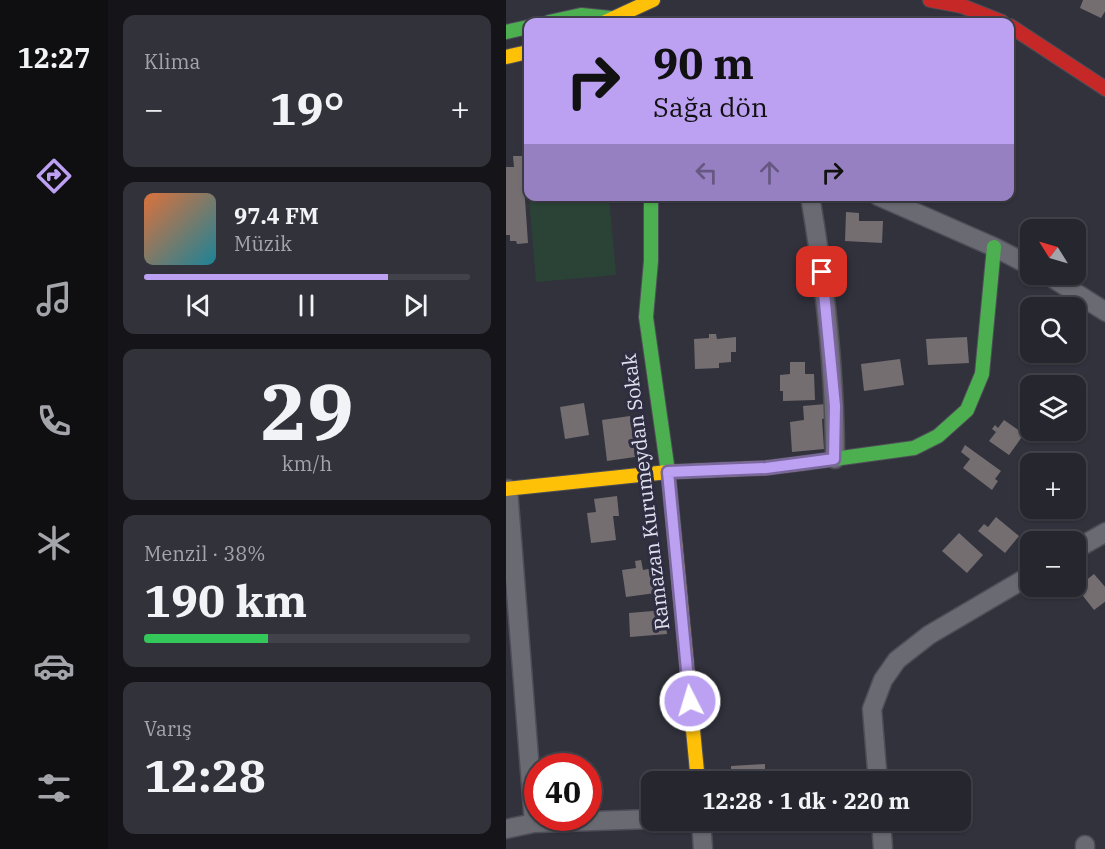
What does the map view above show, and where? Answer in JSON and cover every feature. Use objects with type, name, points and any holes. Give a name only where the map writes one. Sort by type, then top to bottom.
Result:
[{"type":"street","points":[[606,0],[609,18]]},
{"type":"street","points":[[615,18],[653,0]]},
{"type":"street","points":[[930,0],[962,6],[992,18]]},
{"type":"street","points":[[567,18],[581,15],[595,18]]},
{"type":"street","points":[[506,32],[524,28]]},
{"type":"street","points":[[1014,29],[1106,89]]},
{"type":"street","points":[[506,57],[524,53]]},
{"type":"street","name":"Ramazan Kurumeydan Sokak","points":[[651,201],[651,261],[646,317],[668,472],[697,771]]},
{"type":"street","points":[[811,201],[819,249],[835,406],[834,459]]},
{"type":"street","points":[[889,201],[1020,260]]},
{"type":"street","points":[[526,753],[513,638],[507,489],[668,472],[766,468],[914,448],[938,436],[967,410],[982,374],[994,247]]},
{"type":"street","points":[[1063,285],[1106,312]]},
{"type":"street","points":[[1086,543],[1106,532]]},
{"type":"street","points":[[877,771],[872,710],[883,680],[897,660],[929,635],[1020,581]]},
{"type":"street","points":[[602,821],[641,819]]},
{"type":"street","points":[[506,828],[524,825]]},
{"type":"street","points":[[702,831],[703,849]]},
{"type":"street","points":[[882,831],[883,849]]},
{"type":"green space","points":[[529,201],[609,201],[616,275],[536,282]]},
{"type":"building","points":[[1083,0],[1106,0],[1106,10],[1101,18],[1080,8]]},
{"type":"building","points":[[513,156],[522,156],[528,243],[517,244],[516,241],[510,241],[510,235],[506,235],[506,167],[514,167]]},
{"type":"building","points":[[846,212],[859,213],[859,221],[883,221],[882,243],[845,241]]},
{"type":"building","points":[[709,334],[716,334],[717,339],[736,337],[736,352],[731,352],[731,362],[719,363],[719,368],[695,369],[694,339],[709,338]]},
{"type":"building","points":[[967,337],[969,363],[928,365],[926,339]]},
{"type":"building","points":[[900,359],[904,385],[864,391],[861,364]]},
{"type":"building","points":[[790,362],[805,362],[805,374],[814,374],[815,400],[783,401],[783,391],[780,391],[780,375],[790,374]]},
{"type":"building","points":[[584,403],[589,435],[565,439],[560,407]]},
{"type":"building","points":[[826,404],[827,418],[822,419],[824,449],[792,452],[790,422],[804,420],[803,406]]},
{"type":"building","points":[[630,416],[635,457],[607,461],[602,420]]},
{"type":"building","points":[[1004,420],[1020,431],[1020,440],[1009,455],[989,441],[996,432],[992,429],[995,425],[998,428]]},
{"type":"building","points":[[965,445],[1001,471],[995,479],[998,481],[992,490],[963,468],[970,459],[961,452]]},
{"type":"building","points":[[617,496],[619,516],[613,516],[616,540],[591,543],[587,513],[596,512],[594,499]]},
{"type":"building","points":[[996,517],[1019,536],[1005,553],[978,531],[984,524],[988,527]]},
{"type":"building","points":[[959,533],[983,555],[967,573],[942,551]]},
{"type":"building","points":[[641,560],[643,570],[659,567],[663,592],[626,597],[622,570],[636,568],[635,561]]},
{"type":"building","points":[[1094,574],[1106,588],[1106,601],[1094,610],[1084,597],[1086,597],[1086,580]]},
{"type":"building","points":[[665,610],[667,634],[630,637],[629,613]]},
{"type":"building","points":[[765,764],[765,771],[731,771],[731,766]]},
{"type":"traffic: fast","points":[[567,18],[581,15],[611,18]]},
{"type":"traffic: fast","points":[[506,32],[524,28]]},
{"type":"traffic: fast","points":[[651,201],[651,261],[646,317],[668,472],[675,542]]},
{"type":"traffic: fast","points":[[805,463],[914,448],[938,436],[967,410],[982,374],[994,247]]},
{"type":"traffic: slow","points":[[614,18],[653,0]]},
{"type":"traffic: slow","points":[[506,57],[524,53]]},
{"type":"traffic: slow","points":[[506,489],[668,472],[765,468],[805,463]]},
{"type":"traffic: slow","points":[[675,542],[697,771]]},
{"type":"traffic: jam","points":[[930,0],[962,6],[992,18]]},
{"type":"traffic: jam","points":[[1014,29],[1106,89]]},
{"type":"route","points":[[690,701],[668,472],[766,468],[834,459],[835,406],[822,272]]}]
